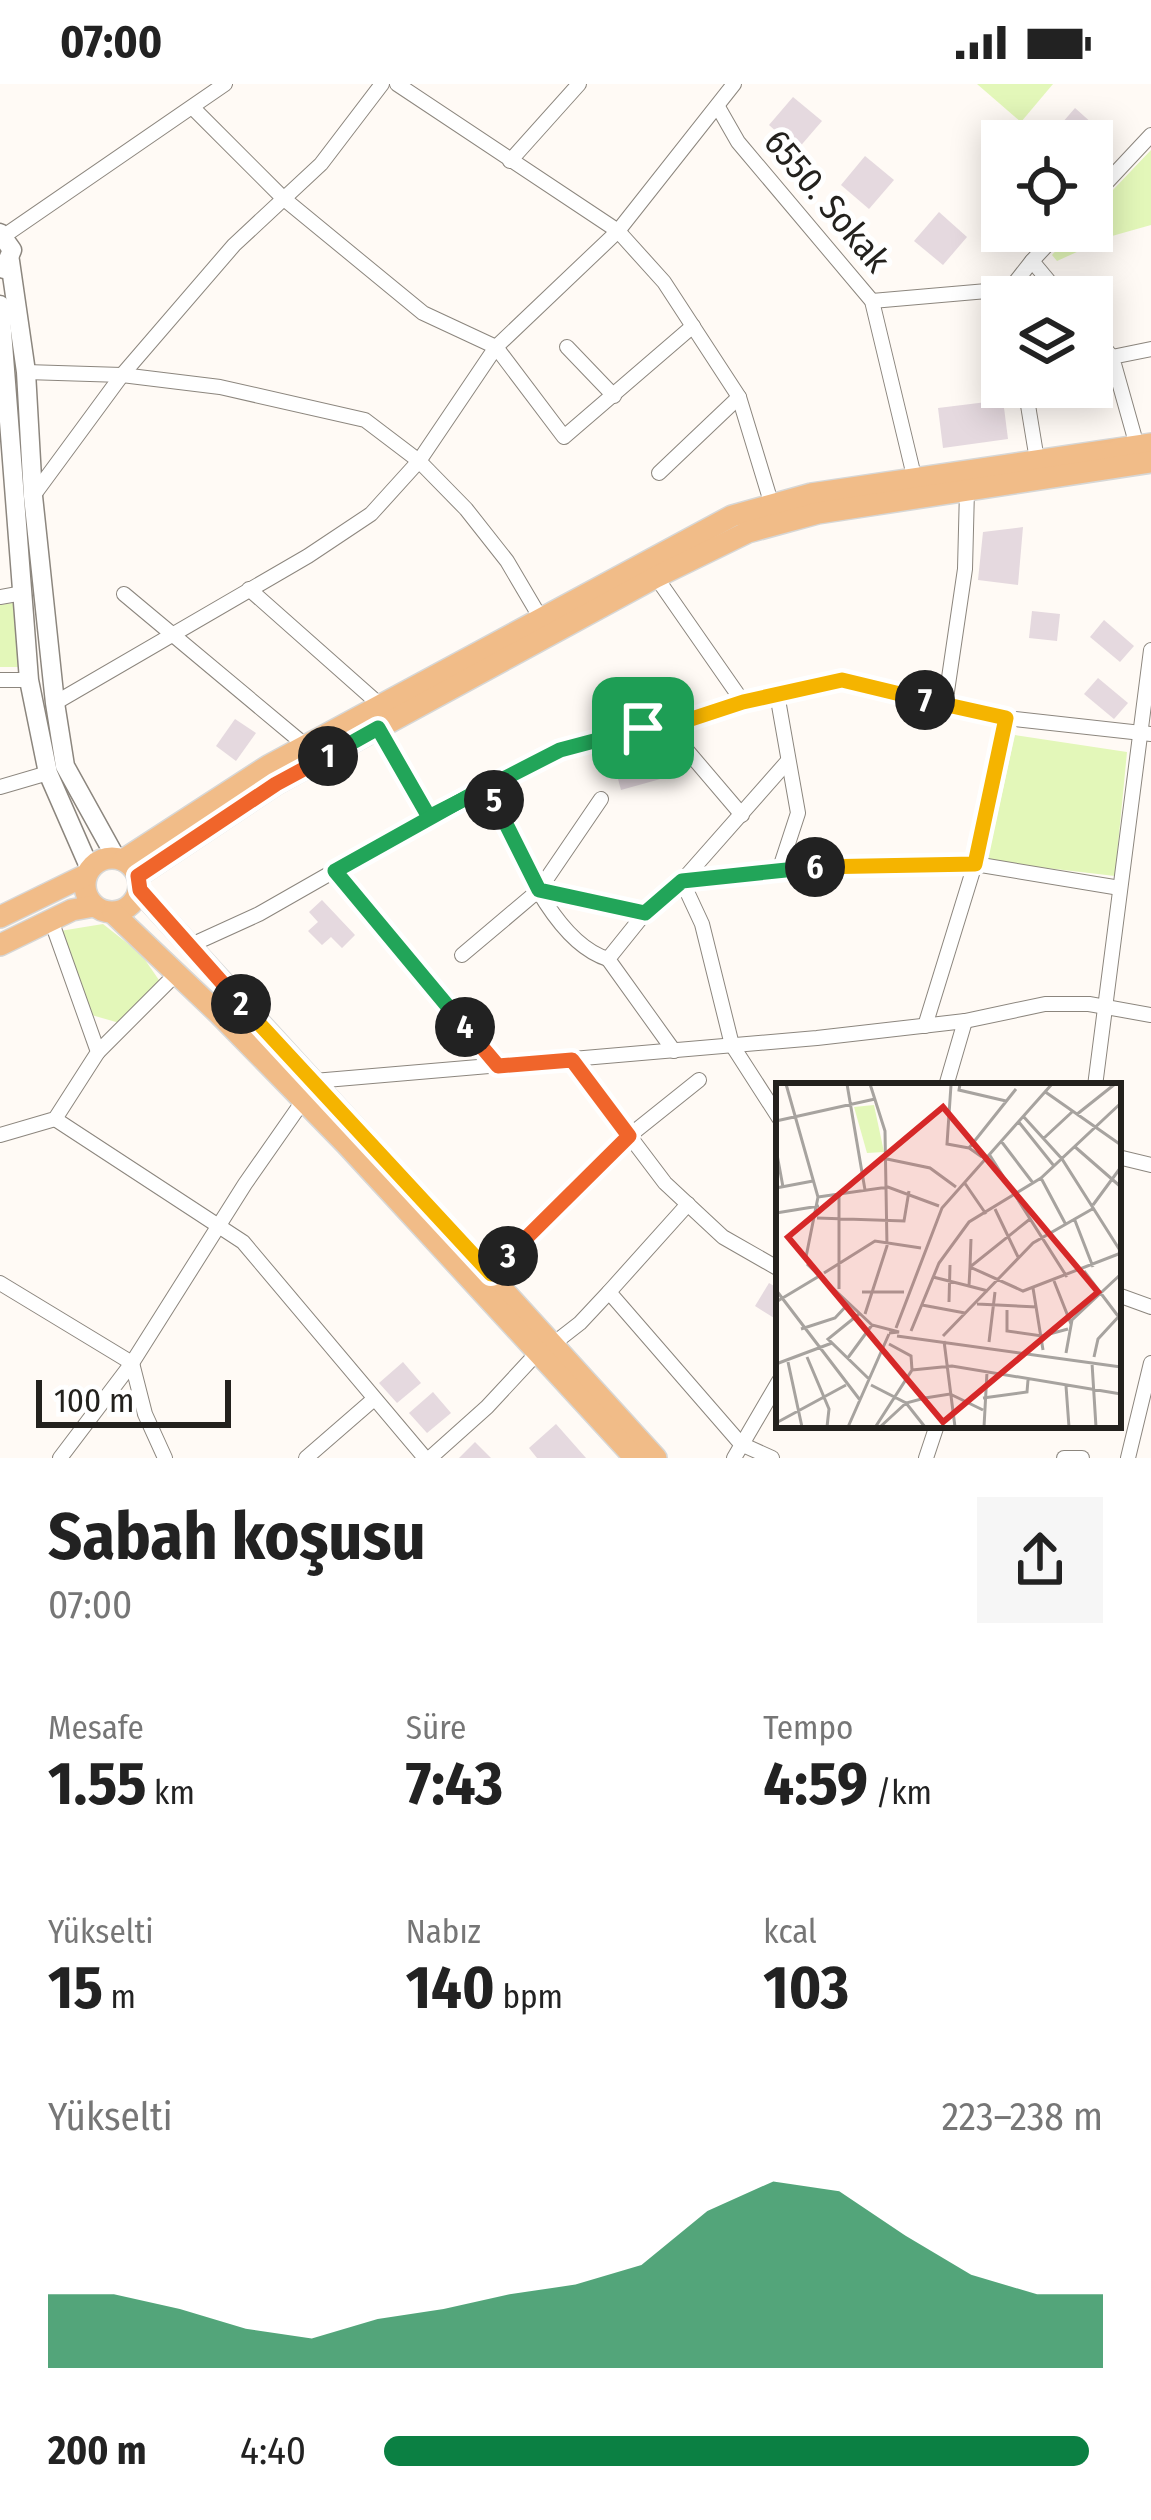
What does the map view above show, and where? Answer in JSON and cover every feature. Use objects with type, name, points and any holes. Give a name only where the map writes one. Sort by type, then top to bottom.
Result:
[{"type":"main road","points":[[2,234],[10,245],[5,266],[29,680],[47,773],[88,872],[86,895],[309,1091],[491,1274],[635,1458]]},
{"type":"main road","points":[[0,305],[33,496],[65,766],[129,871],[309,1091],[546,1348],[656,1458]]},
{"type":"main road","points":[[129,871],[306,746],[692,535],[771,502],[914,476],[1146,451]]},
{"type":"main road","points":[[129,871],[378,728],[748,532],[780,521],[967,490],[1146,451]]},
{"type":"main road","points":[[0,917],[88,872],[101,860],[129,871]]},
{"type":"main road","points":[[0,945],[51,920],[133,904],[129,871]]},
{"type":"street","points":[[2,234],[225,84]]},
{"type":"street","points":[[33,496],[122,375],[234,245],[320,164],[382,84]]},
{"type":"street","points":[[397,84],[618,231],[664,282],[739,397],[771,502]]},
{"type":"street","points":[[510,161],[579,84]]},
{"type":"street","points":[[55,704],[371,514],[418,461],[496,347],[618,231],[734,84]]},
{"type":"street","name":"6550. Sokak","points":[[718,106],[738,142],[872,302],[914,476]]},
{"type":"street","points":[[194,109],[284,198],[423,313],[496,347],[564,436],[693,326]]},
{"type":"street","points":[[1113,176],[1151,135]]},
{"type":"street","points":[[1022,276],[1040,252]]},
{"type":"street","points":[[1032,261],[1044,276]]},
{"type":"street","points":[[872,302],[981,295]]},
{"type":"street","points":[[567,347],[614,396]]},
{"type":"street","points":[[1113,357],[1151,349]]},
{"type":"street","points":[[1113,360],[1146,451]]},
{"type":"street","points":[[11,372],[122,375],[220,387],[365,420],[418,461],[466,509],[507,561],[540,617]]},
{"type":"street","points":[[658,473],[739,397]]},
{"type":"street","points":[[1028,408],[1037,460]]},
{"type":"street","points":[[945,705],[965,568],[967,490]]},
{"type":"street","points":[[656,577],[743,702]]},
{"type":"street","points":[[249,590],[380,704]]},
{"type":"street","points":[[0,597],[23,593]]},
{"type":"street","points":[[124,594],[306,746]]},
{"type":"street","points":[[1095,1083],[1145,734],[1151,650]]},
{"type":"street","points":[[0,680],[29,680]]},
{"type":"street","points":[[191,945],[560,750],[643,728],[667,727],[777,694],[842,680],[1006,718],[1145,734]]},
{"type":"street","points":[[777,694],[798,813],[780,868]]},
{"type":"street","points":[[925,1026],[975,864],[1006,718]]},
{"type":"street","points":[[667,727],[742,815]]},
{"type":"street","points":[[378,728],[429,817]]},
{"type":"street","points":[[608,959],[787,762]]},
{"type":"street","points":[[0,787],[47,773]]},
{"type":"street","points":[[487,786],[539,890],[567,932],[593,954],[608,959],[674,1051]]},
{"type":"street","points":[[462,955],[539,890],[602,799]]},
{"type":"street","points":[[682,881],[780,868],[975,864],[1120,888]]},
{"type":"street","points":[[335,871],[498,1066]]},
{"type":"street","points":[[682,881],[702,924],[732,1045],[776,1113]]},
{"type":"street","points":[[539,890],[645,913]]},
{"type":"street","points":[[51,920],[98,1052]]},
{"type":"street","points":[[0,1135],[55,1119],[98,1052],[176,974]]},
{"type":"street","points":[[61,1458],[132,1364],[309,1091],[498,1066],[925,1026],[1045,1004],[1106,1007],[1151,1016]]},
{"type":"street","points":[[947,1083],[965,1021]]},
{"type":"street","points":[[572,1060],[665,1183],[723,1237],[776,1267]]},
{"type":"street","points":[[491,1274],[629,1136],[699,1080]]},
{"type":"street","points":[[55,1119],[243,1242],[427,1458],[546,1348],[580,1323],[688,1204]]},
{"type":"street","points":[[1121,1158],[1151,1165]]},
{"type":"street","points":[[0,1283],[132,1364],[165,1458]]},
{"type":"street","points":[[609,1292],[737,1451],[772,1458]]},
{"type":"street","points":[[1121,1296],[1151,1307]]},
{"type":"street","points":[[1128,1458],[1151,1363]]},
{"type":"street","points":[[737,1451],[776,1387]]},
{"type":"street","points":[[306,1458],[374,1399]]},
{"type":"street","points":[[926,1458],[936,1428]]},
{"type":"street","points":[[1064,1458],[1082,1458]]},
{"type":"green space","points":[[977,84],[1053,84],[1019,120]]},
{"type":"green space","points":[[1151,150],[1151,225],[1113,236],[1113,190]]},
{"type":"green space","points":[[1055,252],[1077,252],[1057,261]]},
{"type":"green space","points":[[13,603],[19,667],[0,667],[0,605]]},
{"type":"green space","points":[[1015,735],[1127,752],[1115,876],[987,861]]},
{"type":"green space","points":[[103,924],[141,954],[161,983],[123,1024],[88,1014],[60,931]]},
{"type":"building","points":[[793,97],[822,121],[797,150],[769,125]]},
{"type":"building","points":[[1075,108],[1088,120],[1065,120]]},
{"type":"building","points":[[865,156],[894,180],[869,209],[841,185]]},
{"type":"building","points":[[939,212],[967,237],[943,265],[914,241]]},
{"type":"building","points":[[981,403],[981,408],[1004,408],[1008,439],[943,448],[938,408]]},
{"type":"building","points":[[1023,527],[1018,585],[978,580],[983,532]]},
{"type":"building","points":[[1032,611],[1060,614],[1057,641],[1029,638]]},
{"type":"building","points":[[1104,620],[1134,646],[1120,662],[1090,637]]},
{"type":"building","points":[[1098,678],[1128,703],[1114,719],[1084,694]]},
{"type":"building","points":[[235,719],[256,733],[236,761],[216,746]]},
{"type":"building","points":[[658,753],[664,778],[621,790],[614,764]]},
{"type":"building","points":[[322,900],[355,935],[342,948],[331,937],[322,945],[308,931],[318,922],[309,912]]},
{"type":"building","points":[[769,1283],[776,1287],[776,1319],[755,1306]]},
{"type":"building","points":[[403,1362],[421,1383],[397,1403],[379,1383]]},
{"type":"building","points":[[433,1392],[451,1413],[427,1433],[409,1413]]},
{"type":"building","points":[[556,1424],[586,1458],[537,1458],[529,1448]]},
{"type":"building","points":[[475,1442],[491,1458],[459,1458]]},
{"type":"route","points":[[643,728],[560,750],[487,786],[429,817],[378,728],[276,784],[138,876],[140,890],[232,994],[491,1274],[629,1136],[572,1060],[498,1066],[335,871],[487,786],[539,890],[645,913],[682,881],[780,868],[975,864],[1006,718],[842,680],[743,702],[667,727],[643,728]]}]
